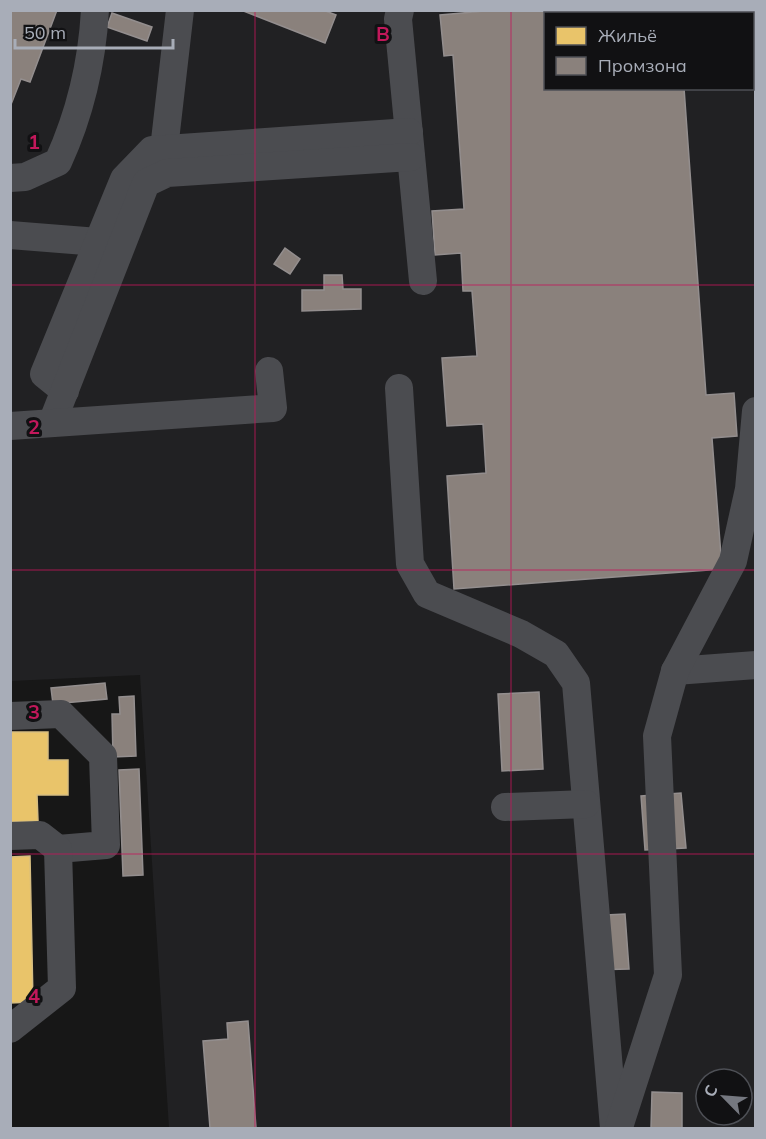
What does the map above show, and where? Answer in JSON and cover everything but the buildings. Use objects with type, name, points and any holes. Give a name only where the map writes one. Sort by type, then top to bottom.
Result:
[{"type":"lane","points":[[10,178],[25,177],[58,162],[72,133],[93,50],[95,10]]},
{"type":"lane","points":[[164,149],[180,10]]},
{"type":"lane","points":[[400,10],[398,19],[423,280]]},
{"type":"lane","points":[[64,390],[44,374],[124,179],[152,150],[410,144]]},
{"type":"lane","points":[[52,423],[146,183],[167,173],[410,144]]},
{"type":"lane","points":[[10,235],[98,242]]},
{"type":"lane","points":[[10,426],[273,408],[269,371]]},
{"type":"lane","points":[[399,388],[410,564],[427,594],[521,634],[556,654],[576,683],[585,804],[616,1128]]},
{"type":"lane","points":[[616,1128],[668,975],[657,736],[675,671],[733,561],[749,489],[756,411]]},
{"type":"lane","points":[[675,671],[756,665]]},
{"type":"lane","points":[[10,716],[61,714],[103,756],[106,845],[58,849],[40,835],[10,836]]},
{"type":"lane","points":[[505,807],[585,804]]},
{"type":"lane","points":[[10,1029],[62,988],[58,849]]},
{"type":"shaded area","points":[[10,11],[755,11],[755,1128],[169,1128],[140,675],[11,681]]}]
